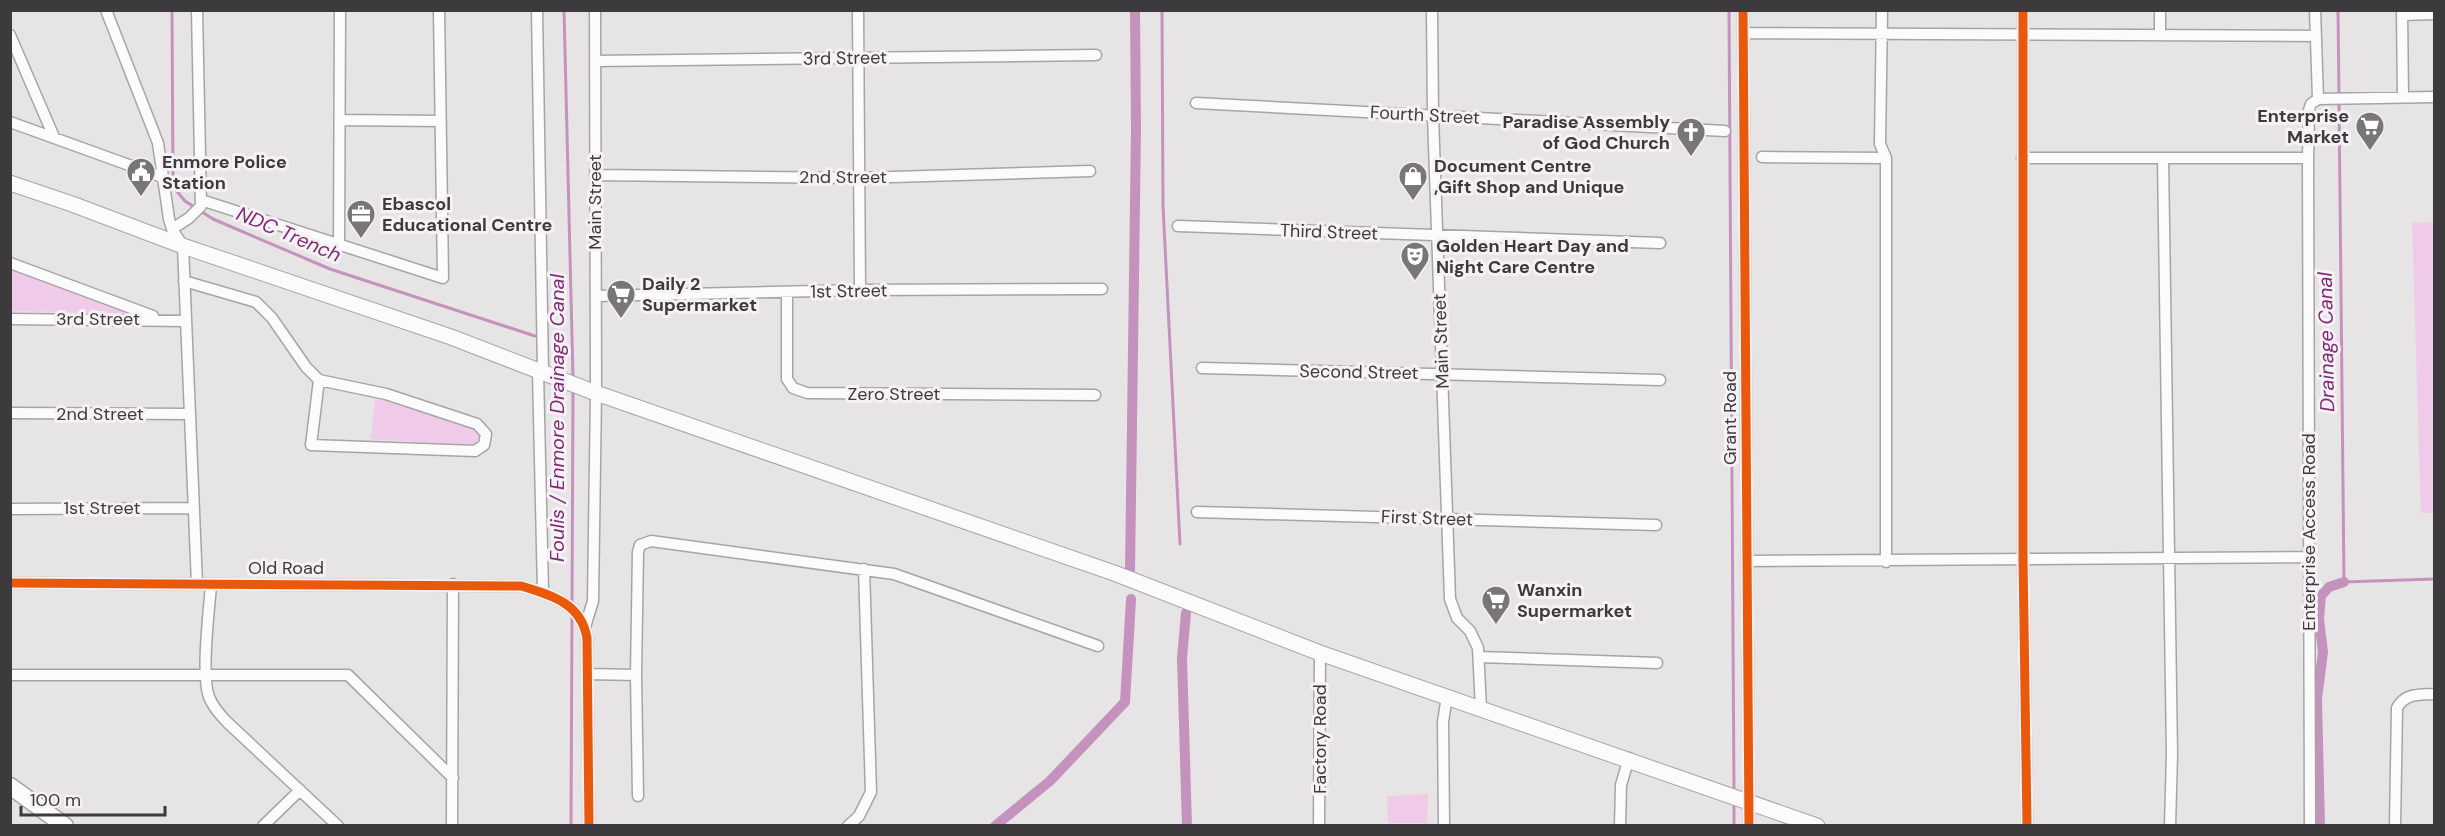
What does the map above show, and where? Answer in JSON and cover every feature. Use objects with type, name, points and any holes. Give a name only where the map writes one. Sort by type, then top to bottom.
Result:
[{"type":"main road","points":[[10,183],[183,246],[451,337],[540,373],[1131,579],[1449,702],[1481,709],[1627,763],[1817,825]]},
{"type":"main road","points":[[10,786],[60,824]]},
{"type":"street","points":[[106,10],[158,143],[172,229],[183,246],[197,584]]},
{"type":"street","points":[[172,229],[189,218],[201,203],[196,10]]},
{"type":"street","points":[[339,244],[340,10]]},
{"type":"street","points":[[201,203],[443,278],[439,10]]},
{"type":"street","points":[[537,10],[543,592]]},
{"type":"street","name":"Main Street","points":[[589,825],[588,674],[584,624],[593,601],[589,390],[596,296],[595,10]]},
{"type":"street","points":[[858,10],[860,290]]},
{"type":"street","name":"Main Street","points":[[1432,10],[1433,116],[1450,599],[1457,618],[1474,639],[1479,657]]},
{"type":"street","name":"Grant Road","points":[[1743,10],[1746,158],[1749,825]]},
{"type":"street","points":[[1882,10],[1880,144],[1886,158],[1887,562]]},
{"type":"street","points":[[2023,10],[2023,558],[2027,825]]},
{"type":"street","points":[[2160,10],[2160,35]]},
{"type":"street","points":[[2315,10],[2318,99],[2434,97]]},
{"type":"street","points":[[2403,97],[2402,13],[2434,15]]},
{"type":"street","points":[[1743,33],[2316,36]]},
{"type":"street","points":[[10,35],[54,137]]},
{"type":"street","name":"3rd Street","points":[[595,61],[1096,55]]},
{"type":"street","name":"Enterprise Access Road","points":[[2310,825],[2308,158],[2309,110],[2311,104],[2318,99]]},
{"type":"street","name":"Fourth Street","points":[[1196,103],[1725,131]]},
{"type":"street","points":[[341,120],[440,121]]},
{"type":"street","points":[[10,122],[162,177]]},
{"type":"street","points":[[1762,157],[1886,158]]},
{"type":"street","points":[[2022,158],[2308,158]]},
{"type":"street","points":[[2163,158],[2167,558],[2172,754],[2170,825]]},
{"type":"street","name":"2nd Street","points":[[595,175],[859,178],[1090,171]]},
{"type":"street","name":"Third Street","points":[[1178,226],[1660,243]]},
{"type":"street","points":[[10,263],[162,319]]},
{"type":"street","points":[[184,281],[256,302],[272,318],[306,367],[319,380],[386,394],[477,424],[486,434],[484,445],[475,451],[310,445],[319,380]]},
{"type":"street","name":"1st Street","points":[[596,296],[860,290],[1102,289]]},
{"type":"street","name":"Zero Street","points":[[787,292],[787,379],[793,388],[800,391],[807,393],[1095,395]]},
{"type":"street","name":"3rd Street","points":[[10,319],[186,321]]},
{"type":"street","name":"Second Street","points":[[1202,368],[1660,380]]},
{"type":"street","name":"2nd Street","points":[[10,413],[190,414]]},
{"type":"street","name":"1st Street","points":[[10,509],[194,508]]},
{"type":"street","name":"First Street","points":[[1197,512],[1656,525]]},
{"type":"street","points":[[638,796],[636,675],[640,545],[651,541],[894,574],[1098,646]]},
{"type":"street","points":[[1747,561],[1887,562],[2023,558],[2309,557]]},
{"type":"street","points":[[848,825],[859,816],[871,792],[864,569]]},
{"type":"street","name":"Old Road","points":[[10,583],[521,586],[560,599],[584,624]]},
{"type":"street","points":[[452,825],[453,584]]},
{"type":"street","points":[[210,585],[206,675],[209,696],[219,715],[338,825]]},
{"type":"street","name":"Factory Road","points":[[1319,825],[1320,652]]},
{"type":"street","points":[[1481,709],[1479,657],[1657,663]]},
{"type":"street","points":[[588,674],[636,675]]},
{"type":"street","points":[[10,675],[348,675],[453,778]]},
{"type":"street","points":[[2395,825],[2397,708],[2402,700],[2411,695],[2434,694]]},
{"type":"street","points":[[1444,825],[1443,722],[1449,702]]},
{"type":"street","points":[[1620,825],[1621,785],[1627,763]]},
{"type":"street","points":[[263,825],[300,790]]},
{"type":"shaded area","points":[[2434,222],[2434,513],[2421,513],[2412,223]]},
{"type":"shaded area","points":[[11,269],[133,314],[11,311]]},
{"type":"shaded area","points":[[375,398],[476,429],[479,434],[478,444],[473,446],[371,439]]},
{"type":"shaded area","points":[[1428,794],[1427,823],[1388,823],[1387,796]]},
{"type":"waterway","name":"NDC Trench","points":[[172,10],[173,181],[175,189],[185,201],[213,219],[330,269],[535,336]]},
{"type":"waterway","name":"Foulis / Enmore Drainage Canal","points":[[564,10],[573,378]]},
{"type":"waterway","points":[[1130,571],[1136,129],[1135,10]]},
{"type":"waterway","points":[[1162,10],[1163,206],[1180,544]]},
{"type":"waterway","points":[[1729,10],[1734,791]]},
{"type":"waterway","name":"Drainage Canal","points":[[2338,10],[2339,96]]},
{"type":"waterway","name":"Drainage Canal","points":[[2339,102],[2344,582],[2434,579]]},
{"type":"waterway","name":"Foulis / Enmore Drainage Canal","points":[[572,606],[573,390]]},
{"type":"waterway","points":[[2320,826],[2317,699],[2323,652],[2319,619],[2321,596],[2329,587],[2344,582]]},
{"type":"waterway","points":[[995,826],[1050,781],[1125,702],[1131,599]]},
{"type":"waterway","points":[[1186,613],[1182,658],[1187,826]]},
{"type":"waterway","name":"Foulis / Enmore Drainage Canal","points":[[571,826],[572,615]]},
{"type":"waterway","points":[[1734,803],[1734,826]]},
{"type":"cycle path","points":[[1743,10],[1749,826]]},
{"type":"cycle path","points":[[2023,10],[2023,558],[2027,826]]},
{"type":"cycle path","points":[[10,583],[521,586],[553,597],[563,602],[578,616],[587,638],[589,826]]},
{"type":"place","name":"Enterprise Market","points":[[2370,152]]},
{"type":"place","name":"Paradise Assembly of God Church","points":[[1691,158]]},
{"type":"place","name":"Enmore Police Station","points":[[141,198]]},
{"type":"place","name":"Document Centre ,Gift Shop and Unique","points":[[1413,202]]},
{"type":"place","name":"Ebascol Educational Centre","points":[[361,240]]},
{"type":"place","name":"Golden Heart Day and Night Care Centre","points":[[1415,282]]},
{"type":"place","name":"Daily 2 Supermarket","points":[[621,320]]},
{"type":"place","name":"Wanxin Supermarket","points":[[1496,626]]}]
